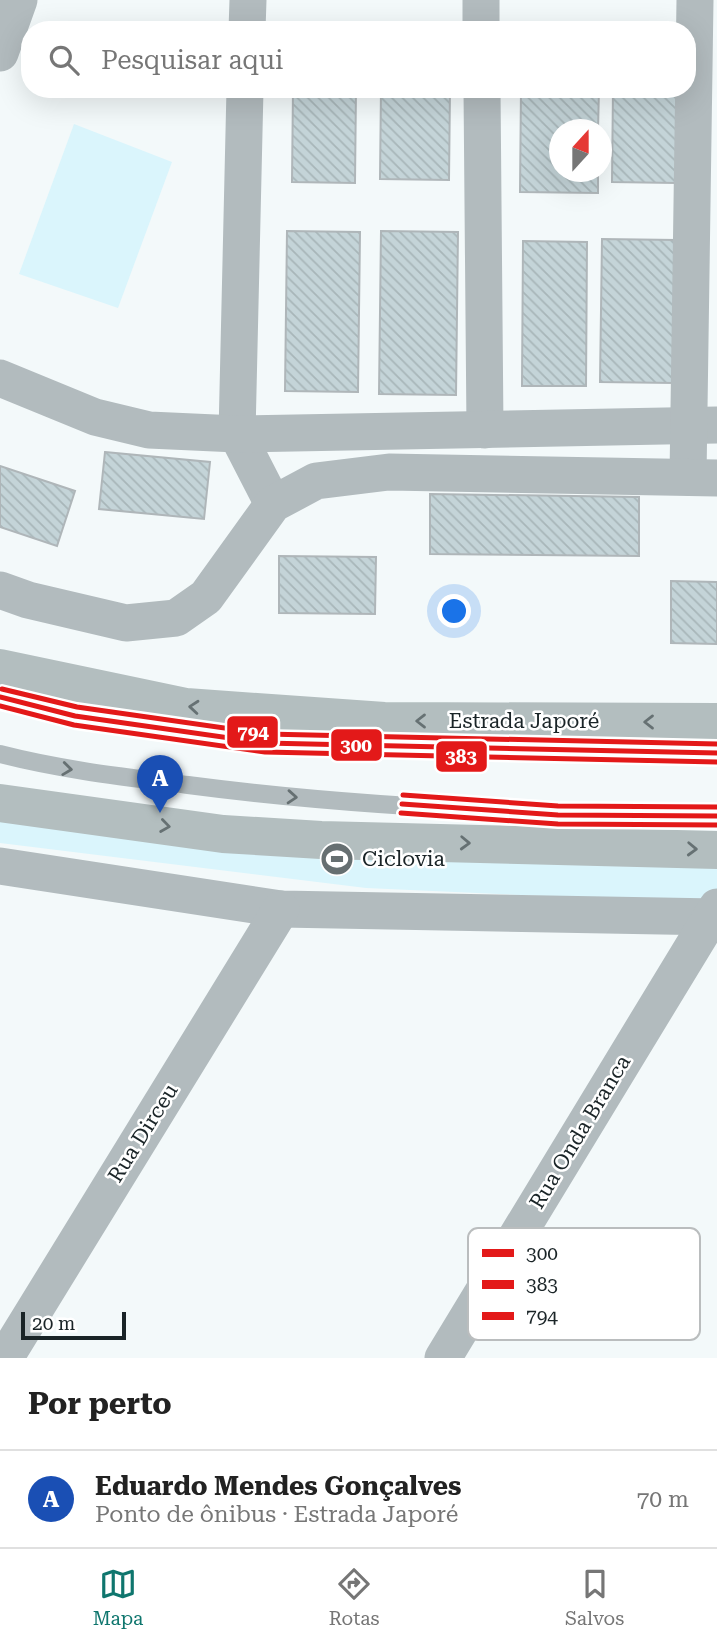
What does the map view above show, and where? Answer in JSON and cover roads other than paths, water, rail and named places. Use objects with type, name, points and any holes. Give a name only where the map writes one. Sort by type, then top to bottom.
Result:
[{"type":"main road","name":"Estrada Japoré","points":[[0,668],[186,707],[384,721],[717,722]]},
{"type":"main road","points":[[0,803],[223,834],[321,840],[717,850]]},
{"type":"street","points":[[0,53],[19,0]]},
{"type":"street","points":[[247,21],[248,0]]},
{"type":"street","points":[[481,0],[481,21]]},
{"type":"street","points":[[695,0],[695,21]]},
{"type":"street","points":[[0,590],[28,600],[126,624],[176,618],[206,597],[273,505],[316,481],[389,472],[702,477],[696,53]]},
{"type":"street","points":[[246,98],[237,434],[273,505]]},
{"type":"street","points":[[482,98],[485,430]]},
{"type":"street","points":[[0,378],[95,417],[149,430],[237,434],[703,425]]},
{"type":"street","points":[[0,866],[281,909],[715,914]]},
{"type":"street","name":"Rua Dirceu","points":[[5,1358],[281,909]]},
{"type":"street","name":"Rua Onda Branca","points":[[523,1228],[715,914]]},
{"type":"street","name":"Rua Onda Branca","points":[[443,1358],[468,1317]]},
{"type":"lane","points":[[0,697],[75,716],[265,743],[717,753]]},
{"type":"lane","points":[[0,754],[49,767],[266,795],[558,815],[717,816]]},
{"type":"place","name":"Eduardo Mendes Gonçalves","points":[[160,813]]},
{"type":"place","name":"Ciclovia","points":[[337,859]]}]
